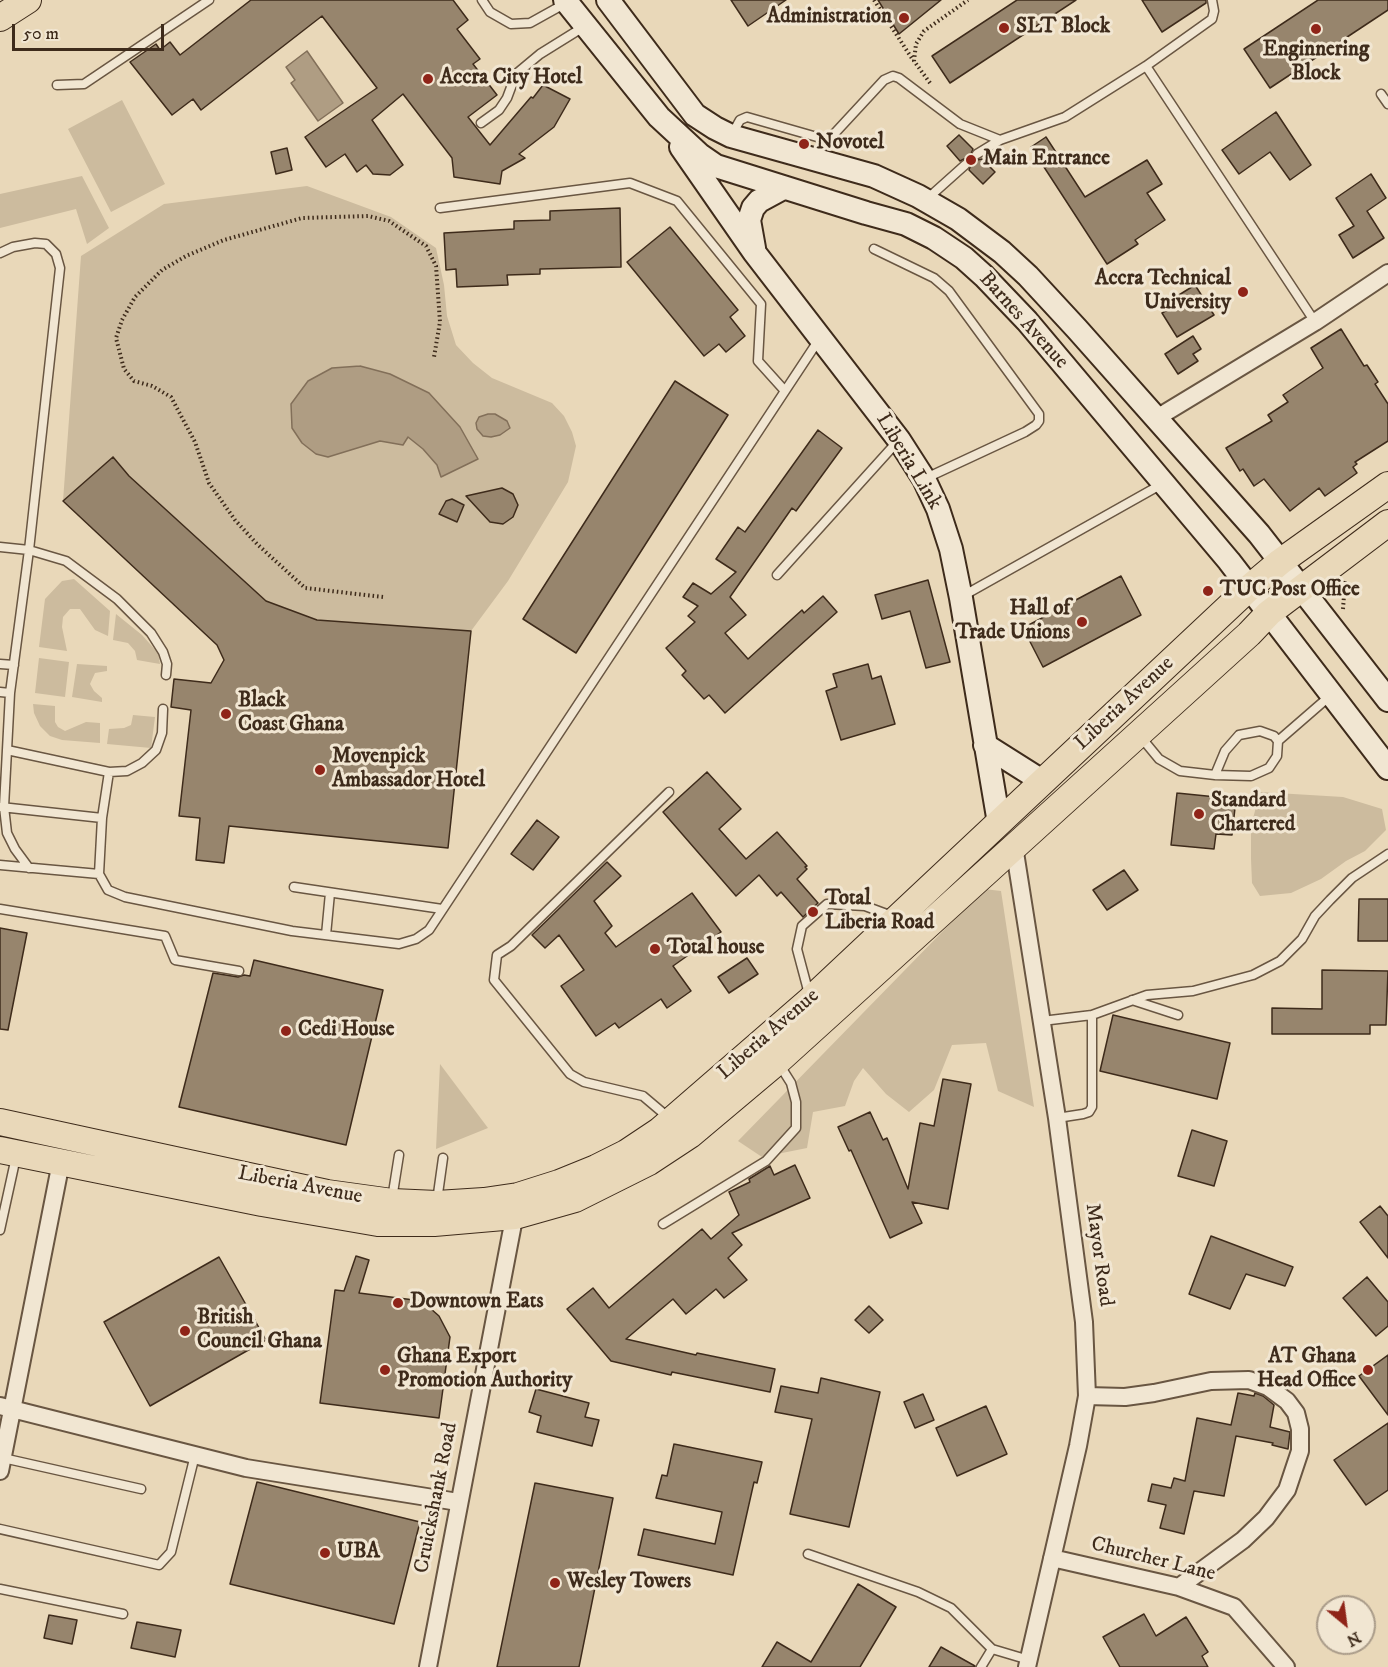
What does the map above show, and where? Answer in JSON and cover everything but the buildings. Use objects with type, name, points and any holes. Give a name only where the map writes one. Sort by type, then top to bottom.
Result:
[{"type":"main road","points":[[0,18],[28,0]]},
{"type":"main road","name":"Barnes Avenue","points":[[608,0],[695,115],[715,128],[874,176],[926,200],[958,219],[1002,252],[1028,276],[1259,534],[1388,700]]},
{"type":"main road","name":"Barnes Avenue","points":[[566,2],[659,117],[716,166],[906,224],[934,238],[964,258],[1027,321],[1229,561],[1388,768]]},
{"type":"main road","name":"Liberia Link","points":[[659,117],[754,252],[899,440],[924,479],[939,509],[951,549],[961,598],[999,823]]},
{"type":"main road","name":"Liberia Link","points":[[754,252],[749,220],[753,208],[759,201],[783,188]]},
{"type":"main road","name":"Liberia Avenue","points":[[0,1122],[327,1193],[392,1203],[437,1204],[484,1201],[516,1206],[626,1153],[659,1131],[810,1000],[1249,588],[1280,562],[1388,485]]},
{"type":"main road","name":"Liberia Avenue","points":[[8,1152],[262,1203],[378,1223],[434,1223],[516,1206],[575,1199],[649,1162],[690,1135],[778,1061],[1269,613],[1388,523]]},
{"type":"main road","points":[[985,745],[1042,781]]},
{"type":"street","points":[[1155,419],[1315,322],[1388,273]]},
{"type":"street","name":"Mayor Road","points":[[1014,846],[1042,1021],[1084,1322],[1087,1396],[1078,1446],[1028,1664]]},
{"type":"street","points":[[1,1465],[6,1407],[61,1162]]},
{"type":"street","name":"Cruickshank Road","points":[[428,1667],[516,1206]]},
{"type":"street","points":[[1087,1396],[1125,1397],[1211,1381],[1249,1380],[1268,1387],[1287,1401],[1296,1413],[1300,1429],[1300,1451],[1287,1490],[1266,1518],[1243,1540],[1179,1587]]},
{"type":"street","points":[[6,1407],[246,1468],[459,1502]]},
{"type":"street","name":"Churcher Lane","points":[[1052,1558],[1179,1587],[1234,1607],[1286,1667]]},
{"type":"lane","points":[[57,85],[84,84],[209,0]]},
{"type":"lane","points":[[482,0],[490,12],[512,24],[530,23],[566,2]]},
{"type":"lane","points":[[977,154],[1000,140],[1065,117],[1146,66],[1212,19],[1214,11],[1212,0]]},
{"type":"lane","points":[[482,123],[499,110],[507,98],[516,74],[540,54],[586,26]]},
{"type":"lane","points":[[1146,66],[1315,322]]},
{"type":"lane","points":[[732,135],[740,120],[747,117],[824,139],[834,134],[884,80],[893,76],[899,78],[960,123],[1000,140]]},
{"type":"lane","points":[[1381,94],[1388,104]]},
{"type":"lane","points":[[926,200],[965,165]]},
{"type":"lane","points":[[440,208],[630,183],[677,201],[761,304],[758,362],[785,391]]},
{"type":"lane","points":[[0,253],[13,247],[35,243],[46,244],[56,254],[60,268],[29,550],[10,693],[2,807],[7,833],[28,868]]},
{"type":"lane","points":[[874,249],[934,278],[949,291],[1039,414],[1036,425],[1025,432],[924,479]]},
{"type":"lane","points":[[109,772],[102,818],[99,874],[108,890],[125,897],[292,931],[399,944],[416,939],[429,930],[821,337]]},
{"type":"lane","points":[[777,575],[899,440]]},
{"type":"lane","points":[[961,598],[1164,483]]},
{"type":"lane","points":[[0,547],[29,550],[66,561],[117,599],[151,633],[165,658],[166,675]]},
{"type":"lane","points":[[0,664],[14,665]]},
{"type":"lane","points":[[0,692],[10,693]]},
{"type":"lane","points":[[1278,741],[1331,694]]},
{"type":"lane","points":[[7,750],[109,772],[127,771],[142,763],[156,750],[162,733],[163,709]]},
{"type":"lane","points":[[1138,733],[1159,759],[1180,771],[1215,775],[1251,776],[1269,768],[1277,756],[1278,741],[1274,736],[1260,731],[1239,735],[1225,751],[1215,775]]},
{"type":"lane","points":[[669,792],[511,946],[497,955],[494,980],[570,1074],[584,1082],[643,1096],[672,1120]]},
{"type":"lane","points":[[2,807],[102,818]]},
{"type":"lane","points":[[1042,1021],[1092,1015],[1147,995],[1193,991],[1253,975],[1280,961],[1302,939],[1315,916],[1352,878],[1388,854]]},
{"type":"lane","points":[[0,865],[99,874]]},
{"type":"lane","points":[[294,887],[442,909]]},
{"type":"lane","points":[[326,935],[330,893]]},
{"type":"lane","points":[[810,1000],[797,949],[802,926],[827,904],[866,906],[898,919]]},
{"type":"lane","points":[[0,909],[165,936],[175,960],[239,971]]},
{"type":"lane","points":[[1131,999],[1179,1015]]},
{"type":"lane","points":[[1056,1118],[1083,1114],[1089,1112],[1092,1107],[1092,1015]]},
{"type":"lane","points":[[663,1224],[766,1161],[796,1128],[796,1102],[791,1083],[778,1061]]},
{"type":"lane","points":[[0,1230],[8,1152]]},
{"type":"lane","points":[[392,1203],[399,1155]]},
{"type":"lane","points":[[437,1204],[443,1158]]},
{"type":"lane","points":[[0,1529],[159,1565],[171,1551],[195,1455]]},
{"type":"lane","points":[[1,1465],[141,1489]]},
{"type":"lane","points":[[808,1554],[918,1592],[951,1608],[992,1649],[1028,1664]]},
{"type":"lane","points":[[0,1589],[123,1614]]},
{"type":"lane","points":[[981,1667],[992,1649]]},
{"type":"path","points":[[874,0],[933,88]]},
{"type":"path","points":[[914,61],[916,44],[924,31],[968,0]]},
{"type":"path","points":[[383,597],[305,588],[257,544],[235,520],[209,483],[195,442],[171,397],[152,386],[134,381],[124,369],[116,338],[122,320],[135,297],[162,270],[186,256],[224,240],[302,218],[368,216],[389,221],[426,246],[436,266],[440,322],[434,357]]},
{"type":"path","points":[[1330,624],[1342,610],[1346,584],[1335,562]]},
{"type":"shaded area","points":[[307,51],[343,103],[318,121],[291,83],[295,80],[286,67]]},
{"type":"shaded area","points":[[122,100],[165,184],[111,212],[68,129]]},
{"type":"shaded area","points":[[82,176],[109,228],[87,244],[76,209],[0,228],[0,194]]},
{"type":"shaded area","points":[[307,186],[391,217],[436,248],[444,285],[447,316],[456,345],[492,378],[552,403],[564,416],[572,432],[576,446],[568,482],[508,581],[471,631],[317,620],[266,601],[129,476],[113,457],[63,501],[81,256],[164,204]]},
{"type":"shaded area","points":[[360,366],[390,374],[429,393],[460,427],[478,459],[441,477],[437,465],[408,437],[403,445],[380,441],[328,457],[316,454],[302,443],[292,428],[291,404],[308,381],[332,368]]},
{"type":"shaded area","points":[[495,414],[507,421],[510,428],[500,435],[483,436],[477,429],[476,423],[479,417]]},
{"type":"shaded area","points":[[74,579],[110,611],[108,636],[95,630],[80,609],[70,609],[63,617],[62,627],[67,651],[39,647],[45,599],[62,581]]},
{"type":"shaded area","points":[[116,614],[142,635],[158,653],[160,664],[137,660],[135,651],[128,643],[113,640]]},
{"type":"shaded area","points":[[39,658],[69,662],[65,697],[35,693]]},
{"type":"shaded area","points":[[77,664],[107,666],[107,671],[95,673],[90,684],[102,698],[102,702],[72,697]]},
{"type":"shaded area","points":[[33,704],[55,706],[55,722],[65,731],[86,722],[100,723],[100,743],[62,740],[50,736],[40,726]]},
{"type":"shaded area","points":[[133,715],[155,717],[151,748],[107,744],[109,729],[131,725]]},
{"type":"shaded area","points":[[1260,792],[1343,797],[1382,809],[1386,830],[1365,851],[1321,879],[1291,893],[1260,896],[1252,883],[1251,826]]},
{"type":"shaded area","points":[[984,889],[1001,891],[1034,1107],[998,1091],[986,1043],[952,1045],[934,1090],[909,1112],[886,1094],[863,1068],[854,1081],[845,1106],[813,1112],[807,1148],[762,1157],[738,1141]]},
{"type":"shaded area","points":[[440,1064],[488,1128],[436,1149]]},
{"type":"place","name":"Administration","points":[[904,18]]},
{"type":"place","name":"SLT Block","points":[[1004,28]]},
{"type":"place","name":"Enginnering Block","points":[[1316,29]]},
{"type":"place","name":"Accra City Hotel","points":[[428,79]]},
{"type":"place","name":"Novotel","points":[[804,144]]},
{"type":"place","name":"Main Entrance","points":[[971,160]]},
{"type":"place","name":"Accra Technical University","points":[[1243,292]]},
{"type":"place","name":"TUC Post Office","points":[[1208,591]]},
{"type":"place","name":"Hall of Trade Unions","points":[[1082,622]]},
{"type":"place","name":"Black Coast Ghana","points":[[226,714]]},
{"type":"place","name":"Movenpick Ambassador Hotel","points":[[320,770]]},
{"type":"place","name":"Standard Chartered","points":[[1199,814]]},
{"type":"place","name":"Total Liberia Road","points":[[813,912]]},
{"type":"place","name":"Total house","points":[[655,949]]},
{"type":"place","name":"Cedi House","points":[[286,1031]]},
{"type":"place","name":"Downtown Eats","points":[[398,1303]]},
{"type":"place","name":"British Council Ghana","points":[[185,1331]]},
{"type":"place","name":"Ghana Export Promotion Authority","points":[[385,1370]]},
{"type":"place","name":"AT Ghana Head Office","points":[[1368,1370]]},
{"type":"place","name":"UBA","points":[[325,1553]]},
{"type":"place","name":"Wesley Towers","points":[[555,1583]]}]
